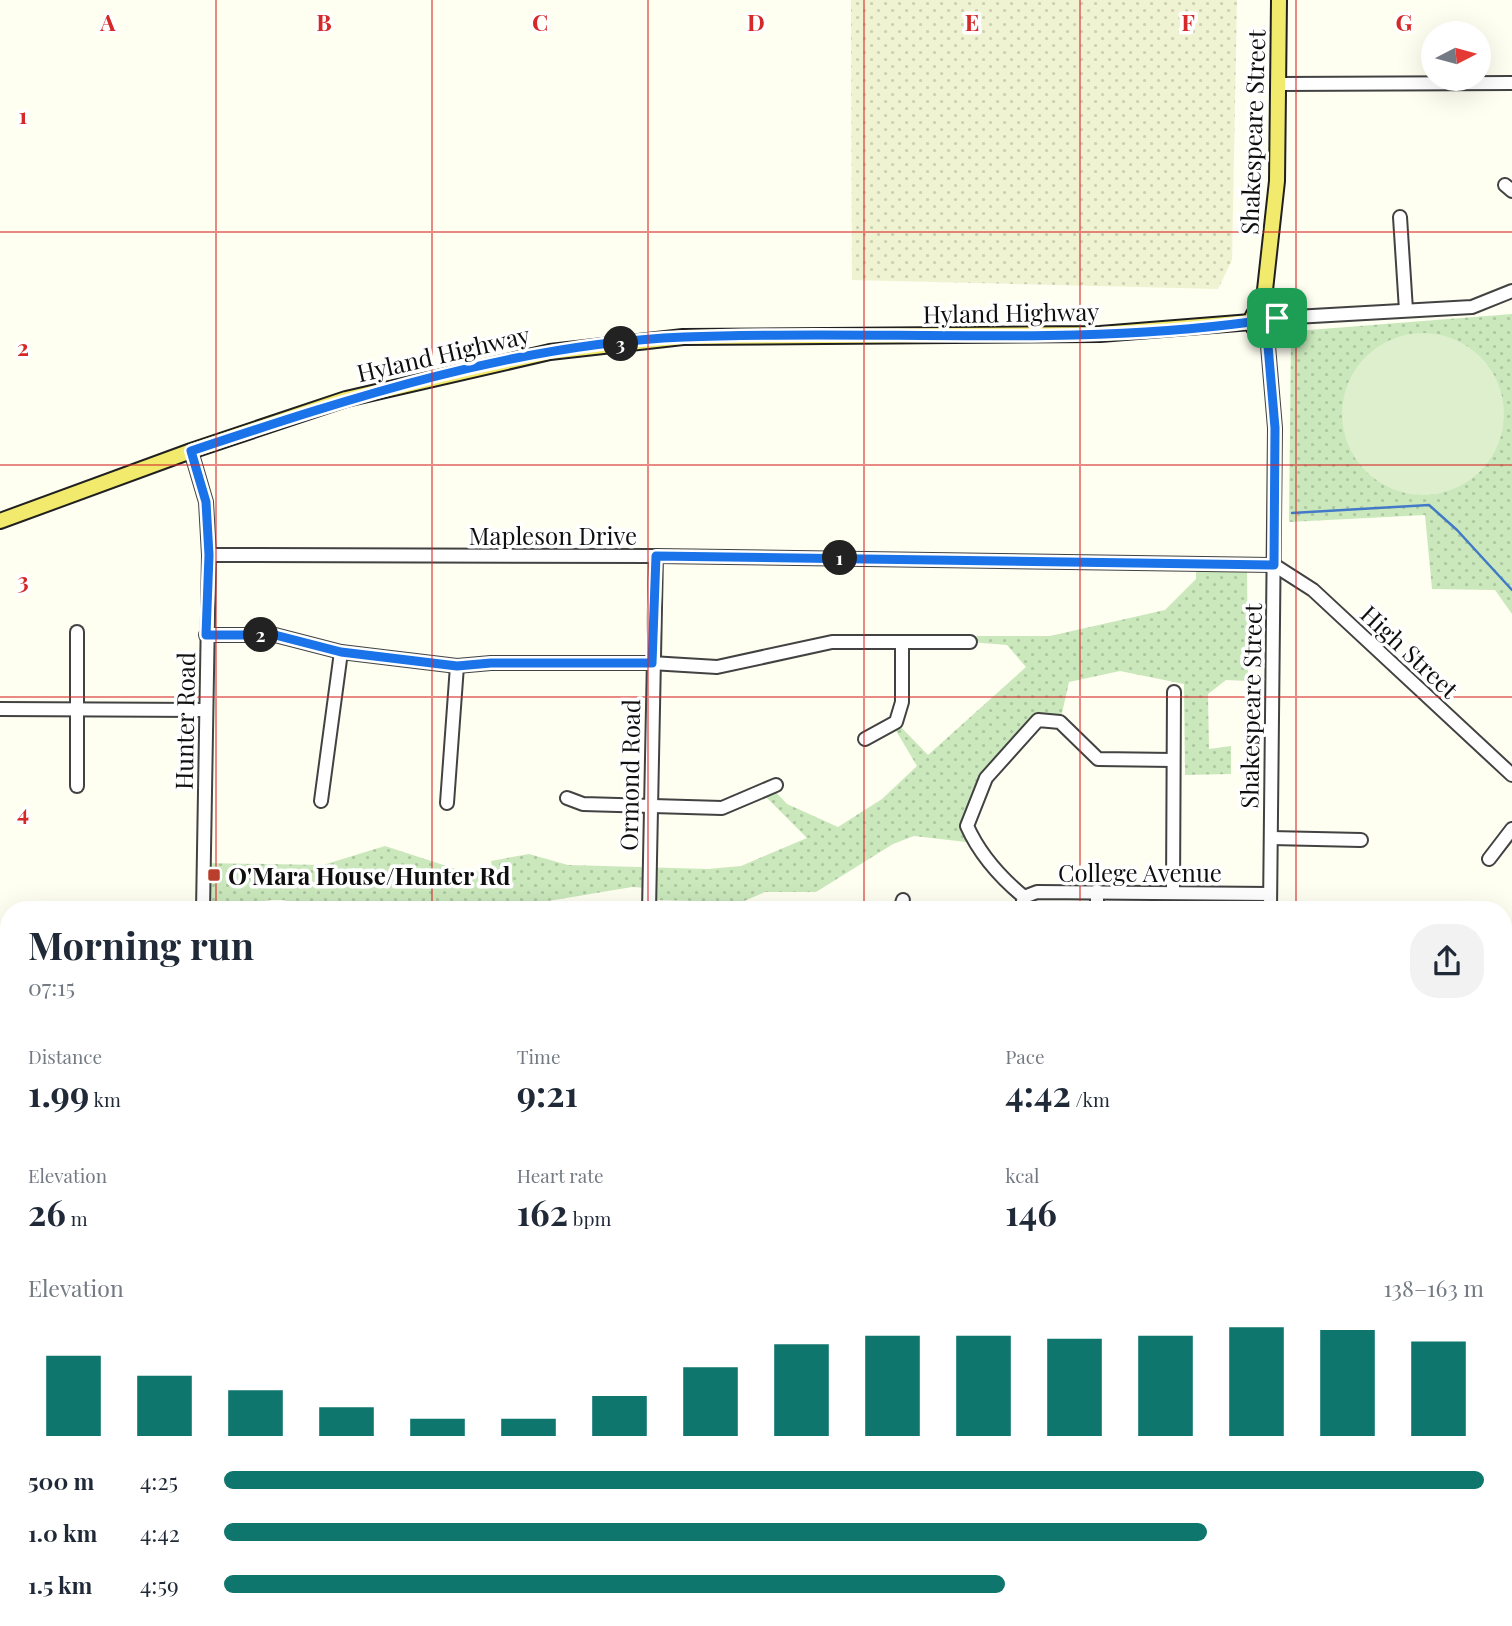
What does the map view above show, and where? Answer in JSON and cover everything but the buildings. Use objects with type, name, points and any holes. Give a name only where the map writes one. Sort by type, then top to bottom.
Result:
[{"type":"main road","name":"Shakespeare Street","points":[[1264,308],[1277,181],[1279,0]]},
{"type":"main road","points":[[1264,308],[1272,311],[1277,318],[1277,327],[1267,334],[1255,331],[1251,322],[1255,313],[1264,308]]},
{"type":"main road","name":"Hyland Highway","points":[[0,520],[346,399],[550,352],[683,337],[1100,334],[1251,322]]},
{"type":"street","points":[[1279,85],[1512,83]]},
{"type":"street","points":[[1400,217],[1406,310]]},
{"type":"street","points":[[1277,318],[1472,307],[1512,291]]},
{"type":"street","name":"Shakespeare Street","points":[[1267,334],[1275,428],[1270,901]]},
{"type":"street","name":"Hunter Road","points":[[191,451],[206,502],[209,555],[204,710],[203,901]]},
{"type":"street","name":"Mapleson Drive","points":[[209,555],[656,556],[1274,565]]},
{"type":"street","name":"Ormond Road","points":[[649,901],[656,556]]},
{"type":"street","name":"High Street","points":[[1274,565],[1312,590],[1512,775]]},
{"type":"street","points":[[77,632],[77,786]]},
{"type":"street","points":[[206,635],[275,635],[341,652],[457,666],[491,663],[652,663],[717,667],[832,642],[970,642]]},
{"type":"street","points":[[866,739],[896,722],[902,702],[902,643]]},
{"type":"street","points":[[321,802],[341,652]]},
{"type":"street","points":[[447,803],[457,666]]},
{"type":"street","points":[[1173,892],[1174,692]]},
{"type":"street","points":[[0,709],[204,710]]},
{"type":"street","points":[[1020,901],[972,839],[967,826],[972,805],[986,778],[1038,720],[1060,722],[1098,759],[1173,761]]},
{"type":"street","points":[[567,798],[583,804],[722,808],[776,785]]},
{"type":"street","points":[[1489,859],[1512,829]]},
{"type":"street","points":[[1271,838],[1361,840]]},
{"type":"street","points":[[1097,891],[1097,901]]},
{"type":"street","name":"College Avenue","points":[[1026,901],[1037,892],[1270,894]]},
{"type":"green space","points":[[851,0],[1237,0],[1232,260],[1218,289],[852,280]]},
{"type":"green space","points":[[1512,314],[1512,614],[1495,590],[1432,589],[1425,515],[1289,522],[1291,338],[1296,331]]},
{"type":"green space","points":[[1423,333],[1454,339],[1480,357],[1498,383],[1504,414],[1498,445],[1480,471],[1454,489],[1423,495],[1392,489],[1366,471],[1348,445],[1342,414],[1348,383],[1366,357],[1392,339]]},
{"type":"green space","points":[[1196,564],[1247,565],[1248,681],[1226,680],[1208,694],[1209,749],[1231,746],[1231,774],[1185,775],[1184,684],[1120,671],[1069,682],[1060,722],[1046,719],[993,768],[969,826],[975,843],[914,836],[893,844],[816,892],[765,892],[744,901],[649,900],[649,888],[632,887],[549,901],[203,901],[203,863],[323,865],[385,846],[465,872],[492,868],[491,861],[529,854],[568,865],[708,869],[741,866],[807,838],[762,793],[771,787],[787,804],[838,827],[882,799],[917,766],[892,724],[896,722],[928,755],[1026,667],[1007,645],[970,642],[977,636],[1050,636],[1165,610],[1196,579]]},
{"type":"waterway","points":[[1292,513],[1429,505],[1457,530],[1512,590]]},
{"type":"place","name":"O'Mara House/Hunter Rd","points":[[214,875]]},
{"type":"route","points":[[1264,308],[1276,314],[1277,318],[1277,327],[1267,334],[1275,428],[1274,565],[656,556],[652,663],[491,663],[457,666],[341,652],[275,635],[206,635],[209,555],[206,502],[191,451],[346,399],[550,352],[683,337],[1100,334],[1251,322],[1255,313],[1264,308]]}]
